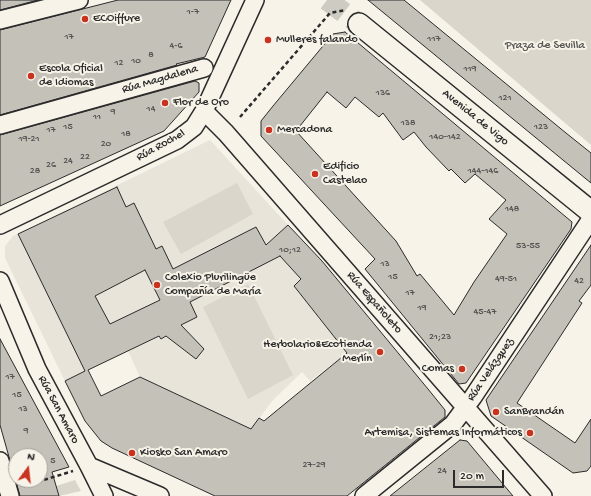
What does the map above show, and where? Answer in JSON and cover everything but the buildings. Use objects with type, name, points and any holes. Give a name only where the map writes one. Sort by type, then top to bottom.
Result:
[{"type":"main road","name":"Avenida de Vigo","points":[[359,24],[591,212]]},
{"type":"street","points":[[0,20],[79,0]]},
{"type":"street","name":"Rúa Rochel","points":[[0,226],[177,140],[194,127],[204,111],[255,0]]},
{"type":"street","name":"Rúa Magdalena","points":[[0,125],[204,68]]},
{"type":"street","name":"Rúa Españoleto","points":[[204,111],[226,133],[542,496]]},
{"type":"street","name":"Rúa Velázquez","points":[[364,496],[453,424],[591,219]]},
{"type":"street","name":"Rúa San Amaro","points":[[0,281],[37,369],[104,496]]},
{"type":"street","points":[[0,461],[9,493]]},
{"type":"street","points":[[89,466],[160,496]]},
{"type":"path","points":[[9,493],[89,466]]},
{"type":"shaded area","name":"Colexio Plurilingüe Compañía de María","points":[[210,140],[288,225],[265,246],[278,253],[301,279],[294,286],[347,353],[310,381],[302,372],[273,400],[251,429],[140,377],[128,351],[65,381],[5,258],[5,246],[13,236]]},
{"type":"green space","name":"Praza de Sevilla","points":[[420,0],[591,0],[591,145]]},
{"type":"green space","points":[[237,183],[253,214],[181,254],[163,222]]},
{"type":"green space","points":[[248,284],[293,375],[248,399],[203,307]]},
{"type":"green space","points":[[75,480],[81,491],[59,496],[56,486]]},
{"type":"tunnel","points":[[327,0],[359,24]]},
{"type":"place","name":"ECOiffure","points":[[85,19]]},
{"type":"place","name":"Mulleres falando","points":[[268,40]]},
{"type":"place","name":"Escola Oficial de Idiomas","points":[[31,76]]},
{"type":"place","name":"Flor de Oro","points":[[165,103]]},
{"type":"place","name":"Mercadona","points":[[269,130]]},
{"type":"place","name":"Edificio Castelao","points":[[315,174]]},
{"type":"place","name":"Colexio Plurilingüe Compañía de María","points":[[157,285]]},
{"type":"place","name":"Herbolario&Ecotienda Merlín","points":[[380,352]]},
{"type":"place","name":"Comas","points":[[462,369]]},
{"type":"place","name":"SanBrandán","points":[[496,412]]},
{"type":"place","name":"Artemisa, Sistemas Informáticos","points":[[530,433]]},
{"type":"place","name":"Kiosko San Amaro","points":[[132,453]]}]
